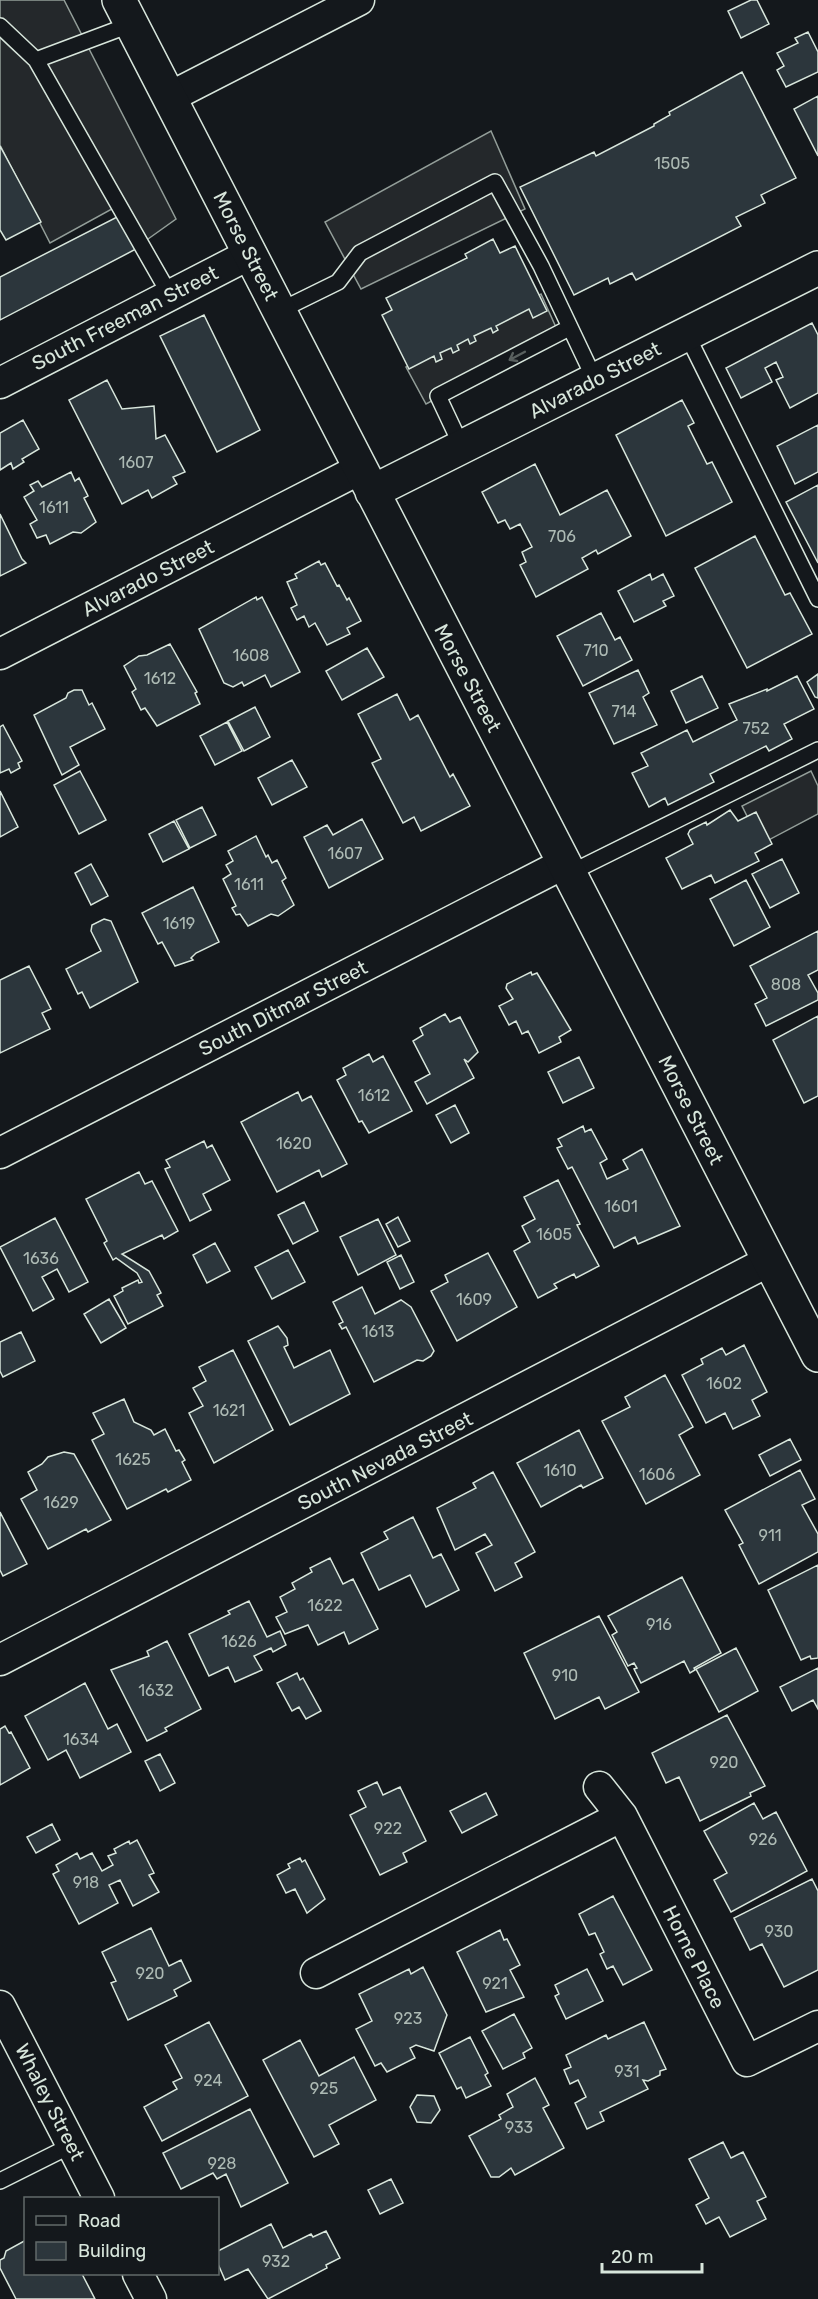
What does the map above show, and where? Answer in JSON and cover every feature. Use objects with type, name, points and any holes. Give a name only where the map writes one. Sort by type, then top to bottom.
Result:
[{"type":"street","points":[[170,97],[359,0]]},
{"type":"street","name":"Morse Street","points":[[125,12],[818,1355]]},
{"type":"street","name":"South Freeman Street","points":[[0,382],[250,254]]},
{"type":"street","name":"Alvarado Street","points":[[0,654],[366,481],[462,447],[818,268]]},
{"type":"street","name":"South Ditmar Street","points":[[0,1153],[567,868]]},
{"type":"street","name":"South Nevada Street","points":[[0,1660],[769,1261]]},
{"type":"street","name":"Horne Place","points":[[599,1787],[622,1816],[747,2061],[818,2026]]},
{"type":"street","points":[[316,1973],[622,1816]]},
{"type":"street","name":"Whaley Street","points":[[0,2006],[98,2197]]},
{"type":"street","points":[[139,2275],[151,2299]]},
{"type":"lane","points":[[36,60],[125,12]]},
{"type":"lane","points":[[0,26],[36,60],[170,295]]},
{"type":"lane","points":[[279,311],[338,282],[360,253],[495,182],[541,266],[595,380]]},
{"type":"lane","points":[[462,447],[438,396],[569,328]]},
{"type":"lane","points":[[686,333],[818,599]]},
{"type":"lane","points":[[567,868],[818,750]]},
{"type":"lane","points":[[0,2181],[72,2145]]},
{"type":"shaded area","points":[[0,0],[64,0],[176,219],[141,244],[119,205],[50,243],[0,145]]},
{"type":"shaded area","points":[[491,131],[525,209],[361,289],[325,222]]},
{"type":"shaded area","points":[[541,294],[559,334],[426,404],[406,367]]},
{"type":"shaded area","points":[[811,771],[818,786],[818,814],[761,844],[742,806]]},
{"type":"building","points":[[751,0],[757,0],[769,24],[741,38],[728,11]]},
{"type":"building","points":[[808,32],[818,52],[818,72],[786,87],[777,70],[784,66],[777,53],[798,43],[795,38]]},
{"type":"building","points":[[742,72],[796,178],[761,195],[765,203],[736,217],[741,226],[636,280],[632,273],[610,284],[608,278],[574,295],[520,187],[594,152],[596,156],[654,126],[670,115],[669,112]]},
{"type":"building","points":[[818,96],[818,156],[794,109]]},
{"type":"building","points":[[0,146],[41,222],[6,240],[0,230]]},
{"type":"building","points":[[119,216],[136,249],[0,320],[0,277]]},
{"type":"building","points":[[493,239],[500,253],[515,246],[547,311],[533,318],[529,309],[496,326],[498,330],[493,333],[491,328],[474,336],[476,341],[470,344],[468,339],[457,345],[459,350],[453,353],[451,348],[440,353],[442,359],[436,362],[434,356],[409,369],[382,315],[392,310],[386,298],[467,258],[465,254]]},
{"type":"building","points":[[204,315],[260,430],[217,452],[160,336]]},
{"type":"building","points":[[812,323],[818,335],[818,393],[790,408],[776,380],[783,377],[776,362],[765,368],[772,382],[741,398],[726,368]]},
{"type":"building","points":[[107,380],[122,409],[154,406],[156,439],[165,435],[185,472],[173,477],[177,484],[152,498],[148,490],[122,504],[69,400]]},
{"type":"building","points":[[682,400],[694,423],[688,426],[707,464],[712,462],[732,502],[666,536],[616,435]]},
{"type":"building","points":[[23,420],[39,449],[22,459],[24,462],[13,469],[11,463],[0,470],[0,433]]},
{"type":"building","points":[[818,425],[818,472],[795,484],[777,446]]},
{"type":"building","points":[[535,464],[560,515],[607,490],[631,536],[598,554],[596,550],[582,558],[588,569],[536,597],[520,565],[526,562],[522,552],[532,547],[520,524],[510,529],[505,520],[498,523],[482,492]]},
{"type":"building","points":[[71,472],[75,481],[79,478],[88,496],[84,498],[96,522],[81,533],[73,532],[50,544],[46,535],[37,538],[30,524],[37,520],[24,497],[34,491],[30,485],[38,481],[42,487]]},
{"type":"building","points":[[818,485],[818,563],[786,502]]},
{"type":"building","points":[[0,514],[26,563],[0,576]]},
{"type":"building","points":[[755,536],[785,595],[790,593],[812,634],[747,668],[695,568]]},
{"type":"building","points":[[319,561],[321,565],[325,563],[337,586],[339,585],[347,600],[349,598],[361,621],[347,628],[350,634],[327,645],[315,623],[309,627],[304,616],[297,620],[291,608],[297,605],[287,582],[297,578],[295,574]]},
{"type":"building","points":[[650,574],[652,580],[663,574],[674,596],[663,601],[666,606],[634,622],[618,591]]},
{"type":"building","points":[[256,597],[257,600],[262,597],[300,672],[271,687],[265,675],[244,686],[242,682],[233,687],[224,683],[199,629]]},
{"type":"building","points":[[601,613],[615,640],[620,637],[632,660],[583,686],[557,636]]},
{"type":"building","points":[[170,644],[197,692],[195,693],[200,704],[157,726],[145,708],[141,710],[132,692],[136,689],[124,666],[139,656],[147,655]]},
{"type":"building","points":[[367,648],[384,677],[342,700],[326,671]]},
{"type":"building","points":[[638,670],[649,693],[643,697],[657,725],[614,744],[589,693]]},
{"type":"building","points":[[818,674],[818,698],[815,697],[807,682]]},
{"type":"building","points":[[702,676],[718,708],[686,723],[671,691]]},
{"type":"building","points":[[797,676],[814,709],[784,724],[792,739],[769,751],[766,746],[710,774],[714,782],[668,805],[665,798],[649,807],[632,773],[648,766],[641,753],[687,730],[693,742],[737,720],[729,704],[767,689],[767,691]]},
{"type":"building","points":[[82,690],[89,705],[92,703],[105,729],[70,747],[79,765],[62,775],[34,715],[66,698],[68,693]]},
{"type":"building","points":[[397,694],[410,720],[418,715],[450,777],[453,774],[470,806],[421,831],[414,817],[403,823],[372,763],[381,759],[358,714]]},
{"type":"building","points":[[255,707],[270,737],[244,751],[228,721]]},
{"type":"building","points":[[227,722],[242,751],[215,765],[200,736]]},
{"type":"building","points":[[3,725],[22,761],[18,763],[20,768],[11,773],[9,769],[0,773],[0,727]]},
{"type":"building","points":[[292,760],[307,787],[272,805],[258,778]]},
{"type":"building","points":[[80,771],[106,820],[79,834],[54,785]]},
{"type":"building","points":[[0,791],[18,827],[0,837]]},
{"type":"building","points":[[202,807],[216,835],[190,848],[176,820]]},
{"type":"building","points":[[730,810],[738,821],[756,812],[772,844],[755,853],[759,861],[715,883],[711,875],[682,889],[666,858],[693,844],[688,834],[690,830],[706,822],[707,825]]},
{"type":"building","points":[[362,819],[383,859],[329,888],[304,837],[327,825],[333,835]]},
{"type":"building","points":[[174,821],[189,849],[163,862],[149,834]]},
{"type":"building","points":[[256,836],[266,857],[268,855],[272,863],[277,860],[286,878],[282,881],[294,905],[278,916],[271,914],[248,926],[240,914],[236,915],[232,908],[236,906],[223,879],[231,874],[226,865],[233,861],[228,851]]},
{"type":"building","points":[[782,859],[799,893],[770,908],[752,874]]},
{"type":"building","points":[[91,864],[108,896],[91,905],[75,873]]},
{"type":"building","points":[[746,880],[770,927],[734,946],[710,899]]},
{"type":"building","points":[[193,887],[219,942],[196,953],[191,958],[193,960],[175,966],[162,942],[158,944],[142,913]]},
{"type":"building","points":[[104,919],[111,921],[138,982],[90,1008],[82,992],[78,994],[66,969],[101,951],[91,931],[92,925]]},
{"type":"building","points":[[818,931],[818,970],[808,975],[818,993],[818,1000],[766,1026],[755,1004],[767,998],[750,966]]},
{"type":"building","points":[[29,966],[51,1009],[42,1013],[50,1029],[0,1053],[0,980]]},
{"type":"building","points":[[531,972],[532,975],[537,973],[571,1030],[559,1037],[561,1042],[539,1053],[528,1031],[522,1034],[516,1021],[509,1025],[499,1006],[513,999],[506,988],[507,984]]},
{"type":"building","points":[[445,1014],[450,1022],[460,1017],[478,1052],[468,1062],[464,1059],[474,1078],[427,1104],[415,1082],[430,1074],[413,1041],[423,1035],[420,1028]]},
{"type":"building","points":[[818,1016],[818,1096],[804,1103],[773,1040]]},
{"type":"building","points":[[369,1054],[373,1062],[383,1056],[412,1111],[369,1133],[362,1121],[359,1122],[337,1080],[346,1075],[343,1068]]},
{"type":"building","points":[[579,1057],[594,1088],[563,1103],[548,1072]]},
{"type":"building","points":[[298,1092],[302,1101],[311,1096],[347,1164],[322,1177],[319,1170],[277,1192],[241,1122]]},
{"type":"building","points":[[455,1105],[469,1133],[451,1143],[436,1115]]},
{"type":"building","points":[[583,1126],[585,1132],[591,1129],[607,1159],[600,1163],[607,1179],[628,1169],[623,1160],[642,1149],[680,1226],[638,1244],[635,1237],[614,1248],[572,1167],[568,1169],[557,1148],[562,1146],[558,1139]]},
{"type":"building","points":[[204,1141],[207,1148],[212,1145],[230,1180],[203,1194],[211,1210],[190,1221],[165,1169],[170,1167],[166,1160]]},
{"type":"building","points":[[139,1172],[145,1184],[152,1181],[178,1231],[164,1239],[162,1235],[122,1254],[149,1271],[161,1293],[157,1295],[163,1306],[128,1324],[114,1296],[123,1291],[122,1288],[138,1280],[139,1283],[142,1282],[137,1273],[116,1258],[113,1260],[104,1243],[107,1241],[86,1199]]},
{"type":"building","points":[[558,1180],[580,1224],[577,1225],[599,1266],[576,1278],[574,1274],[554,1284],[557,1288],[538,1298],[514,1251],[530,1242],[522,1226],[535,1219],[524,1197]]},
{"type":"building","points":[[304,1202],[318,1231],[293,1244],[278,1215]]},
{"type":"building","points":[[398,1217],[410,1241],[398,1247],[386,1224]]},
{"type":"building","points":[[55,1218],[88,1282],[69,1292],[57,1269],[42,1277],[54,1299],[33,1311],[0,1247]]},
{"type":"building","points":[[378,1219],[396,1255],[358,1275],[340,1237]]},
{"type":"building","points":[[215,1243],[230,1271],[207,1283],[193,1255]]},
{"type":"building","points":[[288,1250],[305,1282],[272,1299],[255,1267]]},
{"type":"building","points":[[488,1253],[517,1307],[457,1341],[431,1291],[448,1282],[445,1275]]},
{"type":"building","points":[[401,1255],[414,1282],[400,1289],[387,1262]]},
{"type":"building","points":[[362,1287],[375,1314],[401,1300],[411,1307],[434,1351],[431,1356],[423,1361],[417,1360],[374,1382],[346,1327],[342,1329],[339,1324],[343,1322],[333,1302]]},
{"type":"building","points":[[109,1299],[126,1328],[101,1343],[84,1314]]},
{"type":"building","points":[[278,1326],[287,1338],[288,1345],[284,1347],[294,1368],[330,1350],[350,1394],[290,1425],[248,1341]]},
{"type":"building","points":[[21,1332],[35,1361],[3,1377],[0,1371],[0,1342]]},
{"type":"building","points":[[744,1345],[767,1392],[752,1400],[760,1416],[733,1429],[725,1413],[706,1423],[682,1375],[703,1364],[701,1359],[722,1348],[726,1355]]},
{"type":"building","points":[[233,1350],[273,1430],[214,1463],[189,1413],[203,1406],[193,1388],[206,1381],[199,1367]]},
{"type":"building","points":[[665,1375],[693,1427],[679,1435],[700,1475],[646,1504],[602,1421],[630,1407],[625,1397]]},
{"type":"building","points":[[124,1399],[134,1422],[151,1430],[154,1435],[165,1429],[176,1451],[179,1450],[185,1460],[182,1462],[191,1480],[168,1492],[166,1489],[127,1509],[92,1440],[104,1434],[93,1413]]},
{"type":"building","points":[[579,1430],[603,1478],[583,1488],[581,1485],[541,1507],[517,1463]]},
{"type":"building","points":[[790,1439],[801,1460],[770,1476],[759,1455]]},
{"type":"building","points":[[64,1452],[74,1454],[111,1520],[88,1532],[86,1529],[48,1549],[21,1499],[37,1490],[28,1472],[42,1464],[48,1457]]},
{"type":"building","points":[[800,1470],[815,1499],[802,1505],[818,1534],[818,1552],[759,1584],[739,1545],[743,1543],[725,1510]]},
{"type":"building","points":[[493,1472],[535,1552],[515,1563],[522,1577],[495,1591],[476,1553],[492,1545],[485,1534],[455,1550],[437,1508],[476,1488],[473,1483]]},
{"type":"building","points":[[0,1512],[27,1564],[3,1576],[0,1570]]},
{"type":"building","points":[[413,1517],[433,1558],[441,1554],[459,1590],[426,1607],[410,1575],[379,1590],[361,1553],[388,1539],[384,1532]]},
{"type":"building","points":[[330,1558],[343,1584],[353,1579],[378,1629],[349,1644],[344,1632],[318,1645],[308,1625],[285,1634],[276,1617],[287,1612],[280,1597],[295,1589],[292,1583],[312,1572],[310,1568]]},
{"type":"building","points":[[818,1565],[818,1658],[811,1659],[810,1656],[801,1660],[768,1590]]},
{"type":"building","points":[[682,1577],[721,1653],[694,1668],[695,1670],[690,1673],[684,1661],[641,1683],[634,1669],[637,1668],[634,1663],[628,1666],[612,1635],[617,1632],[608,1616]]},
{"type":"building","points":[[249,1601],[267,1637],[280,1631],[286,1645],[273,1652],[271,1648],[254,1656],[262,1670],[235,1682],[228,1667],[209,1676],[189,1634],[230,1614],[228,1611]]},
{"type":"building","points":[[599,1616],[639,1692],[605,1709],[599,1697],[555,1719],[524,1653]]},
{"type":"building","points":[[167,1641],[201,1709],[165,1728],[167,1731],[147,1741],[111,1670],[149,1656],[147,1651]]},
{"type":"building","points":[[736,1648],[758,1691],[719,1712],[696,1669]]},
{"type":"building","points":[[818,1668],[818,1709],[813,1700],[792,1711],[780,1687]]},
{"type":"building","points":[[297,1673],[300,1680],[303,1678],[321,1711],[306,1719],[299,1707],[292,1711],[277,1683]]},
{"type":"building","points":[[85,1683],[108,1729],[117,1724],[131,1752],[80,1778],[66,1750],[48,1760],[25,1716]]},
{"type":"building","points":[[727,1715],[765,1786],[750,1793],[751,1796],[700,1821],[679,1777],[666,1783],[652,1753]]},
{"type":"building","points":[[5,1726],[9,1733],[11,1732],[30,1768],[0,1785],[0,1729]]},
{"type":"building","points":[[160,1754],[175,1783],[160,1791],[145,1761]]},
{"type":"building","points":[[377,1782],[383,1795],[400,1787],[426,1841],[403,1853],[407,1862],[380,1875],[350,1815],[366,1807],[358,1791]]},
{"type":"building","points":[[486,1793],[497,1815],[462,1833],[450,1811]]},
{"type":"building","points":[[754,1803],[763,1819],[776,1812],[807,1871],[731,1912],[714,1880],[727,1873],[704,1831]]},
{"type":"building","points":[[52,1824],[60,1840],[36,1853],[27,1837]]},
{"type":"building","points":[[137,1840],[154,1873],[149,1875],[159,1892],[133,1906],[120,1880],[109,1885],[118,1903],[79,1924],[53,1874],[59,1871],[56,1865],[77,1853],[80,1859],[92,1853],[102,1871],[113,1865],[108,1856],[116,1853],[114,1849],[129,1841],[130,1844]]},
{"type":"building","points":[[300,1858],[302,1862],[305,1860],[325,1899],[307,1913],[295,1889],[286,1893],[277,1875],[290,1868],[288,1864]]},
{"type":"building","points":[[812,1879],[818,1891],[818,1970],[784,1987],[762,1944],[750,1950],[734,1918]]},
{"type":"building","points":[[613,1896],[652,1970],[623,1985],[613,1966],[607,1969],[600,1954],[604,1952],[595,1933],[589,1935],[579,1914]]},
{"type":"building","points":[[151,1928],[169,1966],[181,1960],[191,1981],[174,1990],[177,1996],[128,2020],[111,1983],[116,1981],[102,1952]]},
{"type":"building","points":[[500,1930],[520,1965],[510,1970],[524,1997],[486,2012],[457,1952]]},
{"type":"building","points":[[423,1967],[447,2015],[434,2051],[416,2045],[410,2048],[415,2058],[387,2072],[381,2063],[375,2066],[356,2029],[372,2021],[359,1994],[409,1969],[411,1974]]},
{"type":"building","points":[[587,1969],[603,2001],[566,2019],[555,1996],[559,1994],[555,1985]]},
{"type":"building","points":[[514,2014],[532,2048],[523,2053],[525,2058],[503,2069],[482,2031]]},
{"type":"building","points":[[209,2022],[248,2096],[162,2141],[144,2107],[177,2089],[173,2082],[182,2078],[165,2045]]},
{"type":"building","points":[[644,2022],[666,2069],[648,2081],[643,2080],[648,2089],[600,2112],[604,2121],[587,2129],[575,2103],[586,2097],[578,2080],[570,2084],[564,2070],[571,2067],[566,2055],[606,2035],[608,2039]]},
{"type":"building","points":[[470,2037],[488,2073],[485,2075],[491,2086],[466,2098],[461,2087],[457,2089],[439,2053]]},
{"type":"building","points":[[300,2040],[319,2076],[354,2057],[376,2100],[329,2125],[339,2144],[314,2157],[263,2060]]},
{"type":"building","points":[[535,2078],[549,2105],[543,2108],[564,2148],[515,2175],[511,2168],[499,2177],[491,2177],[469,2136],[501,2119],[499,2115],[513,2107],[507,2094]]},
{"type":"building","points":[[417,2095],[434,2096],[440,2110],[431,2123],[417,2122],[410,2107]]},
{"type":"building","points":[[250,2109],[288,2183],[241,2207],[226,2174],[217,2179],[213,2173],[181,2189],[163,2153]]},
{"type":"building","points":[[723,2142],[731,2158],[743,2152],[766,2197],[757,2201],[766,2219],[730,2237],[719,2217],[706,2224],[696,2205],[709,2198],[689,2159]]},
{"type":"building","points":[[391,2179],[403,2203],[380,2214],[368,2190]]},
{"type":"building","points":[[271,2224],[283,2248],[311,2234],[313,2237],[326,2231],[340,2258],[326,2265],[327,2268],[268,2299],[248,2269],[225,2280],[219,2266],[219,2250]]},
{"type":"building","points":[[24,2241],[24,2275],[83,2275],[95,2299],[16,2299],[0,2268],[0,2260],[4,2258],[6,2251]]}]
